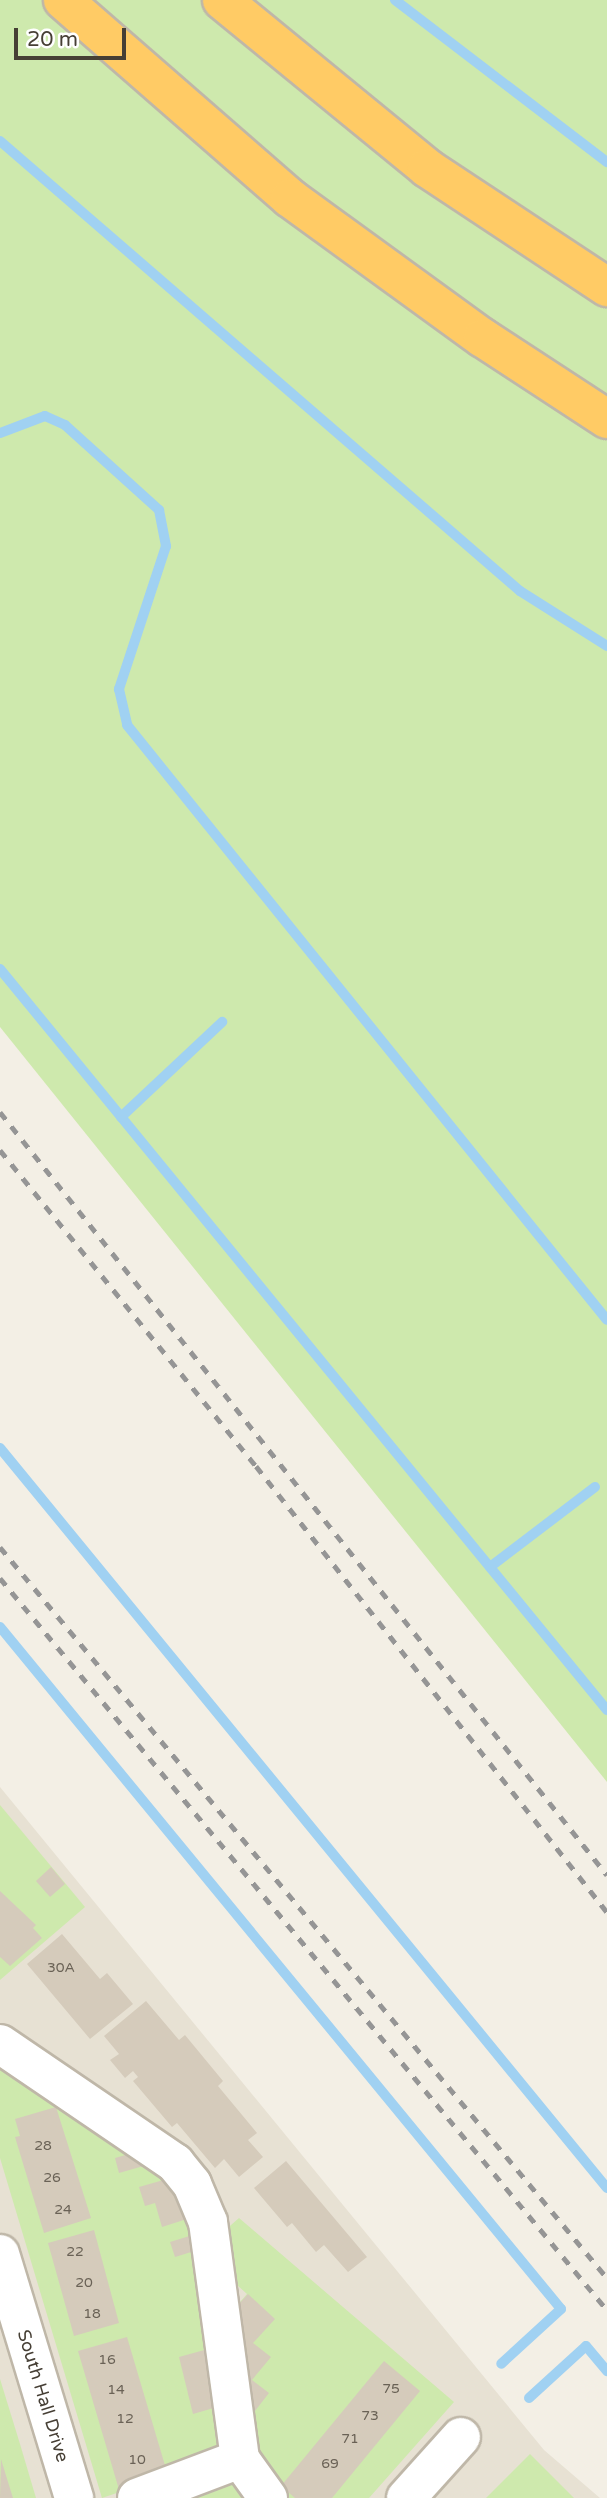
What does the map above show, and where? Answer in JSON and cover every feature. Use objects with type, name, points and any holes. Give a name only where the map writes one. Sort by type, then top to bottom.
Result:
[{"type":"highway","points":[[63,0],[290,198],[483,338],[607,419]]},
{"type":"highway","points":[[222,0],[427,167],[607,286]]},
{"type":"street","points":[[0,2044],[175,2163],[192,2184],[214,2249],[240,2459],[268,2498]]},
{"type":"street","name":"South Hall Drive","points":[[0,2253],[11,2325],[74,2498]]},
{"type":"street","points":[[406,2498],[461,2437]]},
{"type":"street","points":[[136,2498],[240,2459]]},
{"type":"shaded area","points":[[0,1787],[544,2450],[600,2498],[0,2498]]},
{"type":"green space","points":[[0,0],[607,0],[607,1782],[0,1027]]},
{"type":"green space","points":[[0,1805],[85,1907],[0,1980]]},
{"type":"green space","points":[[0,2059],[186,2195],[229,2455],[102,2498],[0,2158]]},
{"type":"green space","points":[[239,2218],[454,2402],[369,2498],[278,2498],[244,2448],[226,2318],[247,2294],[226,2275],[223,2232]]},
{"type":"green space","points":[[0,2379],[20,2444],[36,2498],[0,2498]]},
{"type":"green space","points":[[530,2454],[574,2498],[486,2498]]},
{"type":"green space","points":[[239,2468],[258,2498],[159,2498]]},
{"type":"building","points":[[51,1867],[65,1884],[50,1897],[36,1881]]},
{"type":"building","points":[[0,1891],[36,1925],[33,1928],[42,1938],[10,1966],[0,1957]]},
{"type":"building","points":[[62,1934],[100,1979],[107,1973],[133,2004],[90,2039],[27,1964]]},
{"type":"building","points":[[146,2001],[179,2040],[185,2035],[223,2081],[218,2086],[257,2133],[248,2140],[263,2157],[239,2177],[224,2159],[215,2168],[177,2123],[172,2127],[133,2081],[138,2077],[133,2071],[125,2078],[110,2060],[119,2054],[104,2036]]},
{"type":"building","points":[[56,2107],[91,2218],[44,2233],[15,2137],[20,2136],[15,2119]]},
{"type":"building","points":[[143,2150],[147,2165],[119,2173],[115,2158]]},
{"type":"building","points":[[286,2161],[367,2257],[348,2272],[324,2245],[316,2252],[292,2223],[287,2227],[254,2188]]},
{"type":"building","points":[[174,2177],[193,2217],[162,2227],[155,2203],[145,2206],[139,2187]]},
{"type":"building","points":[[94,2230],[119,2323],[74,2336],[48,2243]]},
{"type":"building","points":[[196,2234],[201,2249],[175,2257],[170,2242]]},
{"type":"building","points":[[248,2294],[275,2319],[253,2343],[271,2357],[252,2380],[269,2393],[251,2416],[226,2318]]},
{"type":"building","points":[[127,2337],[169,2479],[120,2493],[78,2351]]},
{"type":"building","points":[[208,2349],[224,2405],[193,2414],[179,2357]]},
{"type":"building","points":[[384,2361],[420,2391],[332,2498],[295,2498],[281,2486]]},
{"type":"building","points":[[1,2459],[8,2482],[13,2498],[0,2498]]},
{"type":"waterway","points":[[395,0],[607,162]]},
{"type":"waterway","points":[[0,141],[520,591],[607,646]]},
{"type":"waterway","points":[[0,433],[45,416],[65,425],[159,510],[166,546],[119,689],[127,725],[607,1320]]},
{"type":"waterway","points":[[0,969],[607,1710]]},
{"type":"waterway","points":[[121,1117],[222,1022]]},
{"type":"waterway","points":[[0,1448],[607,2188]]},
{"type":"waterway","points":[[490,1567],[595,1487]]},
{"type":"waterway","points":[[0,1627],[561,2309],[501,2364]]},
{"type":"waterway","points":[[529,2398],[586,2346],[607,2371]]},
{"type":"railway","points":[[0,1112],[607,1875]]},
{"type":"railway","points":[[0,1150],[256,1466],[607,1912]]},
{"type":"railway","points":[[0,1547],[607,2278]]},
{"type":"railway","points":[[0,1578],[607,2310]]}]
